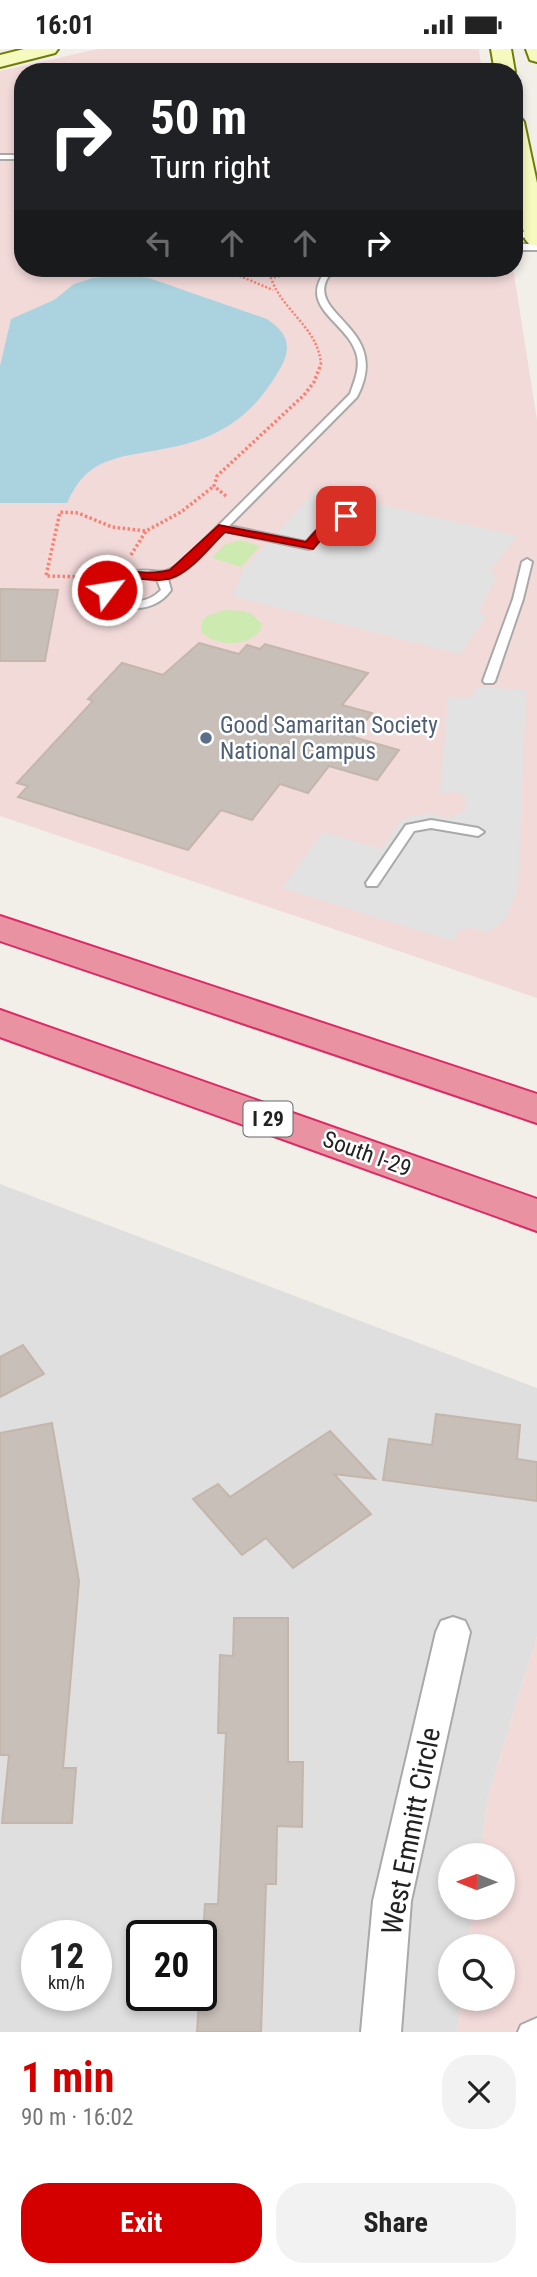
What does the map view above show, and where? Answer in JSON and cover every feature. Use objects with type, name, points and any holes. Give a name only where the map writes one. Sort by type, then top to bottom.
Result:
[{"type":"highway","points":[[0,928],[537,1109]]},
{"type":"highway","name":"South I-29","points":[[0,1023],[537,1215]]},
{"type":"main road","points":[[0,61],[48,49]]},
{"type":"main road","points":[[536,49],[537,56]]},
{"type":"main road","points":[[523,167],[537,237]]},
{"type":"street","name":"West Emmitt Circle","points":[[381,2032],[392,1901],[453,1632]]},
{"type":"lane","points":[[162,577],[166,590],[158,600],[149,603],[121,603],[109,596],[107,590],[113,581],[128,575],[162,577],[174,573],[187,563],[354,395],[361,377],[361,352],[325,306],[319,286],[323,277]]},
{"type":"lane","points":[[223,528],[309,546],[332,520],[346,516],[361,519]]},
{"type":"lane","points":[[489,681],[514,611],[527,562]]},
{"type":"lane","points":[[372,883],[410,828],[431,824],[478,832]]},
{"type":"lane","points":[[528,2032],[537,2028]]},
{"type":"path","points":[[242,277],[274,291]]},
{"type":"path","points":[[126,561],[146,531],[181,512],[214,486],[217,475],[269,432],[320,372],[320,351],[309,332],[274,291],[271,278],[276,277]]},
{"type":"path","points":[[214,486],[224,495],[247,503]]},
{"type":"path","points":[[92,577],[46,576],[60,512],[78,513],[112,527],[146,531]]},
{"type":"shaded area","points":[[98,49],[479,49],[481,63],[36,63]]},
{"type":"shaded area","points":[[14,68],[14,277],[514,277],[537,420],[537,998],[0,816],[0,71]]},
{"type":"shaded area","points":[[316,490],[518,536],[489,571],[497,575],[479,612],[486,617],[460,654],[232,596],[244,569]]},
{"type":"shaded area","points":[[475,687],[526,690],[518,889],[506,918],[490,932],[469,928],[460,930],[453,941],[282,888],[323,832],[381,849],[401,820],[414,815],[432,814],[451,818],[465,810],[466,797],[456,792],[440,793],[448,697],[470,698]]},
{"type":"shaded area","points":[[0,1184],[537,1388],[537,1636],[488,1797],[482,1843],[438,1843],[438,1920],[471,1920],[470,1934],[438,1934],[438,2011],[460,2011],[457,2032],[0,2032]]},
{"type":"shaded area","points":[[537,1636],[537,2032],[457,2032],[460,2011],[515,2011],[515,1934],[470,1934],[471,1920],[515,1920],[515,1843],[482,1843],[488,1797]]},
{"type":"green space","points":[[240,540],[260,546],[241,567],[212,558],[224,545]]},
{"type":"green space","points":[[224,610],[252,614],[261,623],[261,629],[249,640],[241,642],[223,643],[207,637],[201,632],[202,621],[207,616]]},
{"type":"water","points":[[93,278],[149,278],[267,319],[279,329],[286,340],[285,359],[259,400],[218,432],[183,445],[124,456],[101,464],[89,471],[80,481],[67,503],[0,503],[0,366],[11,319],[54,300],[74,284]]},
{"type":"building","points":[[0,589],[58,590],[45,661],[0,661]]},
{"type":"building","points":[[199,643],[239,654],[247,645],[260,649],[265,644],[368,673],[342,705],[372,713],[353,737],[399,750],[377,780],[329,766],[308,793],[280,784],[252,820],[221,810],[188,850],[18,797],[28,786],[17,783],[93,701],[88,699],[122,663],[163,675]]},
{"type":"building","points":[[23,1345],[44,1374],[0,1397],[0,1357]]},
{"type":"building","points":[[436,1414],[520,1425],[517,1459],[537,1462],[537,1501],[383,1480],[389,1439],[432,1445]]},
{"type":"building","points":[[52,1423],[79,1581],[63,1768],[76,1768],[72,1823],[2,1823],[9,1755],[0,1755],[0,1433]]},
{"type":"building","points":[[330,1431],[375,1479],[334,1474],[371,1514],[293,1568],[266,1538],[242,1555],[193,1499],[218,1484],[230,1497]]},
{"type":"building","points":[[234,1618],[288,1618],[288,1762],[303,1762],[302,1827],[277,1826],[276,1884],[266,1884],[261,2032],[197,2032],[198,2011],[217,2011],[217,1920],[204,1920],[205,1904],[218,1904],[226,1733],[218,1733],[220,1655],[233,1656]]},
{"type":"place","name":"Good Samaritan Society National Campus","points":[[206,738]]},
{"type":"route","points":[[107,590],[109,585],[120,577],[138,574],[162,577],[174,573],[223,528],[309,546],[332,520],[346,516]]}]
